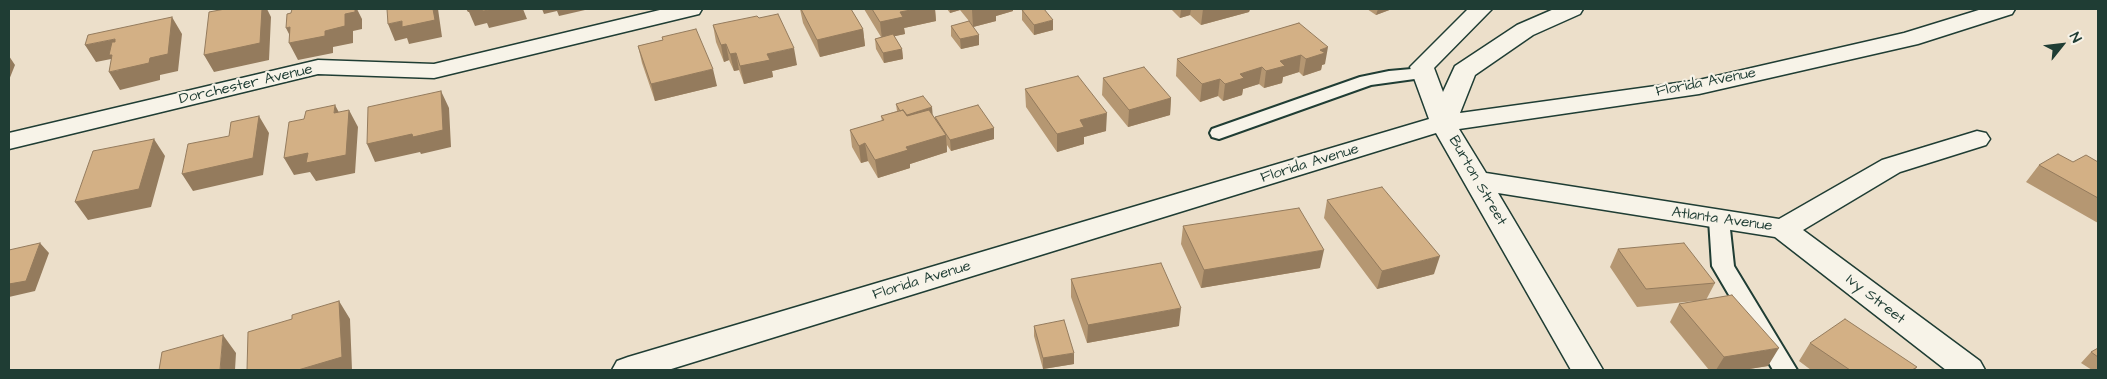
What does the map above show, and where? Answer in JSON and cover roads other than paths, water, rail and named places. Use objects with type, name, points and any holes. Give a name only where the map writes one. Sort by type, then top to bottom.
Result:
[{"type":"street","name":"Dorchester Avenue","points":[[9,141],[318,67],[434,71],[691,9]]},
{"type":"street","points":[[1443,123],[1422,67],[1481,9]]},
{"type":"street","name":"Burton Street","points":[[1572,9],[1525,30],[1464,71],[1443,123],[1586,370]]},
{"type":"street","name":"Florida Avenue","points":[[628,370],[1443,123],[1699,87],[1910,39],[2004,9]]},
{"type":"street","name":"Atlanta Avenue","points":[[1478,181],[1782,229],[1891,166],[1977,139]]},
{"type":"street","name":"Ivy Street","points":[[1782,229],[1969,370]]},
{"type":"lane","points":[[1219,132],[1366,81],[1389,76],[1423,73]]},
{"type":"lane","points":[[1719,220],[1723,266],[1785,370]]}]
